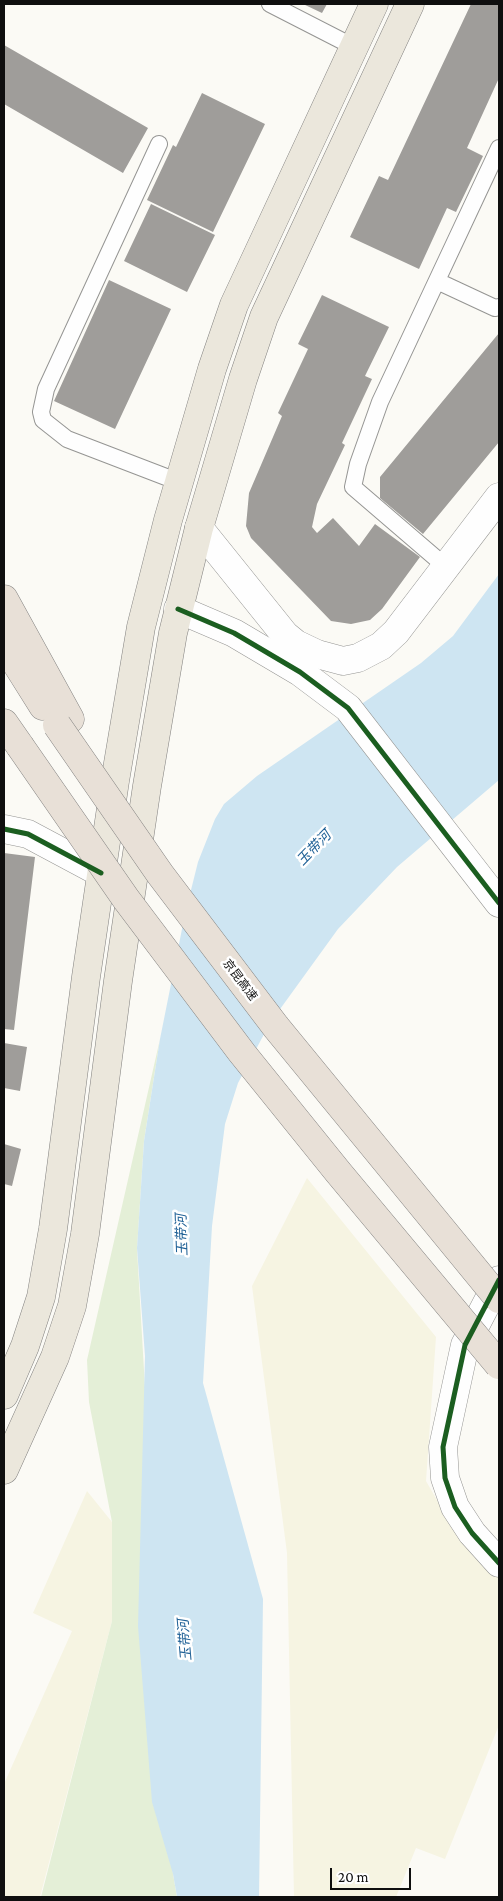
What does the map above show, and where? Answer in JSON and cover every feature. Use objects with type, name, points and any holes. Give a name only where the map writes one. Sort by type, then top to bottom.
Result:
[{"type":"highway","points":[[4,599],[63,722]]},
{"type":"highway","points":[[4,644],[63,722]]},
{"type":"highway","name":"京昆高速","points":[[63,722],[161,858],[179,899],[294,1049],[499,1299]]},
{"type":"highway","points":[[9,732],[126,899],[242,1054],[499,1364]]},
{"type":"main road","points":[[4,1395],[25,1346],[41,1298],[53,1229],[101,873],[141,627],[179,482],[212,369],[234,305],[374,4]]},
{"type":"main road","points":[[4,1470],[55,1357],[72,1306],[85,1234],[118,981],[141,825],[178,609],[199,528],[243,379],[264,317],[410,4]]},
{"type":"street","points":[[199,528],[285,635],[296,644],[330,659],[343,661],[358,658],[381,646],[396,632],[499,497]]},
{"type":"street","points":[[178,609],[234,633],[300,672],[348,708],[499,903]]},
{"type":"street","points":[[4,829],[28,834],[101,873]]},
{"type":"street","points":[[499,1280],[465,1345],[443,1447],[445,1478],[455,1507],[472,1533],[499,1563]]},
{"type":"lane","points":[[270,4],[354,47]]},
{"type":"lane","points":[[159,144],[46,389],[41,412],[43,420],[67,439],[179,482]]},
{"type":"lane","points":[[445,566],[353,487],[358,464],[380,402],[499,148]]},
{"type":"lane","points":[[437,281],[496,308],[499,307]]},
{"type":"shaded area","points":[[307,1178],[436,1337],[426,1481],[450,1523],[499,1572],[499,1725],[445,1859],[416,1848],[396,1897],[294,1897],[287,1553],[252,1286]]},
{"type":"shaded area","points":[[87,1491],[112,1522],[112,1621],[40,1897],[4,1897],[4,1784],[72,1631],[33,1613]]},
{"type":"green space","points":[[160,1039],[144,1141],[137,1249],[173,1874],[177,1897],[41,1897],[112,1621],[112,1522],[89,1402],[87,1360]]},
{"type":"water","name":"玉带河","points":[[499,574],[499,780],[397,867],[338,929],[270,1023],[238,1083],[225,1124],[212,1226],[203,1383],[263,1599],[259,1897],[177,1897],[173,1874],[152,1802],[138,1626],[145,1356],[137,1248],[144,1141],[160,1039],[185,914],[198,862],[215,819],[224,804],[257,776],[421,663],[453,636]]},
{"type":"building","points":[[303,4],[327,4],[322,13]]},
{"type":"building","points":[[471,4],[499,4],[499,78],[467,148],[483,156],[456,212],[447,208],[419,269],[350,237],[379,176],[388,180]]},
{"type":"building","points":[[4,45],[148,128],[123,173],[4,104]]},
{"type":"building","points":[[202,93],[265,124],[213,232],[147,200],[173,145],[176,147]]},
{"type":"building","points":[[151,204],[215,235],[187,292],[124,261]]},
{"type":"building","points":[[109,280],[171,309],[115,429],[54,401]]},
{"type":"building","points":[[322,295],[389,327],[365,376],[372,379],[342,443],[345,445],[317,504],[312,527],[317,533],[333,518],[359,546],[375,524],[420,557],[382,609],[370,620],[351,624],[331,621],[251,538],[246,526],[249,493],[282,416],[278,413],[308,349],[298,344]]},
{"type":"building","points":[[499,333],[499,442],[423,534],[380,498],[380,477]]},
{"type":"building","points":[[4,853],[35,857],[14,1030],[4,1029]]},
{"type":"building","points":[[4,1043],[27,1047],[20,1091],[4,1088]]},
{"type":"building","points":[[4,1144],[21,1149],[12,1186],[4,1184]]},
{"type":"cycle path","points":[[178,609],[234,633],[300,672],[348,708],[499,903]]},
{"type":"cycle path","points":[[4,829],[28,834],[101,873]]},
{"type":"cycle path","points":[[499,1280],[465,1345],[443,1447],[445,1478],[455,1507],[472,1533],[499,1563]]}]
